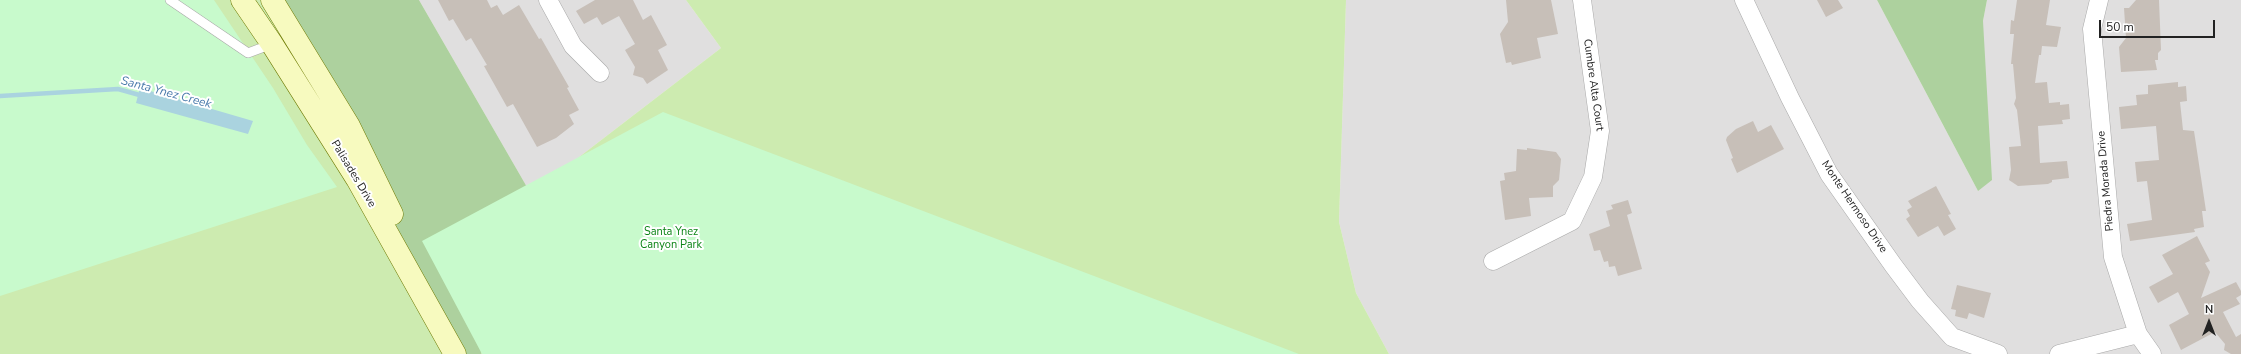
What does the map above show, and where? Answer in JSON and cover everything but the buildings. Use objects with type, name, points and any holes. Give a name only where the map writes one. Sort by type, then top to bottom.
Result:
[{"type":"street","name":"Palisades Drive","points":[[242,0],[272,44],[356,179],[457,354]]},
{"type":"street","name":"Palisades Drive","points":[[272,0],[350,126],[457,354]]},
{"type":"street","points":[[548,0],[573,46],[600,73]]},
{"type":"street","name":"Cumbre Alta Court","points":[[1493,261],[1572,221],[1593,177],[1600,131],[1582,0]]},
{"type":"street","name":"Monte Hermoso Drive","points":[[1744,0],[1829,174],[1894,265],[1920,301],[1952,337],[1998,354]]},
{"type":"street","name":"Piedra Morada Drive","points":[[2099,0],[2092,29],[2113,257],[2138,334],[2152,354]]},
{"type":"street","points":[[2059,354],[2138,334]]},
{"type":"lane","points":[[170,0],[248,53],[272,44]]},
{"type":"shaded area","points":[[419,0],[686,0],[721,48],[531,194]]},
{"type":"shaded area","points":[[1346,0],[1877,0],[1978,191],[1983,21],[1987,0],[2241,0],[2241,354],[1389,354],[1356,293],[1339,222]]},
{"type":"green space","points":[[0,0],[272,0],[346,128],[401,232],[458,354],[0,354]]},
{"type":"green space","points":[[0,0],[214,0],[273,88],[307,145],[337,187],[0,296]]},
{"type":"green space","points":[[272,0],[419,0],[531,194],[481,354],[458,354],[349,127]]},
{"type":"green space","points":[[686,0],[1346,0],[1339,222],[1356,293],[1389,354],[481,354],[531,194],[721,48]]},
{"type":"green space","points":[[1877,0],[1987,0],[1983,21],[1992,180],[1978,191]]},
{"type":"green space","name":"Santa Ynez Canyon Park","points":[[663,112],[1299,354],[482,354],[422,241]]},
{"type":"water","points":[[140,88],[253,121],[248,134],[136,103]]},
{"type":"waterway","name":"Santa Ynez Creek","points":[[0,96],[118,89],[143,96]]}]
